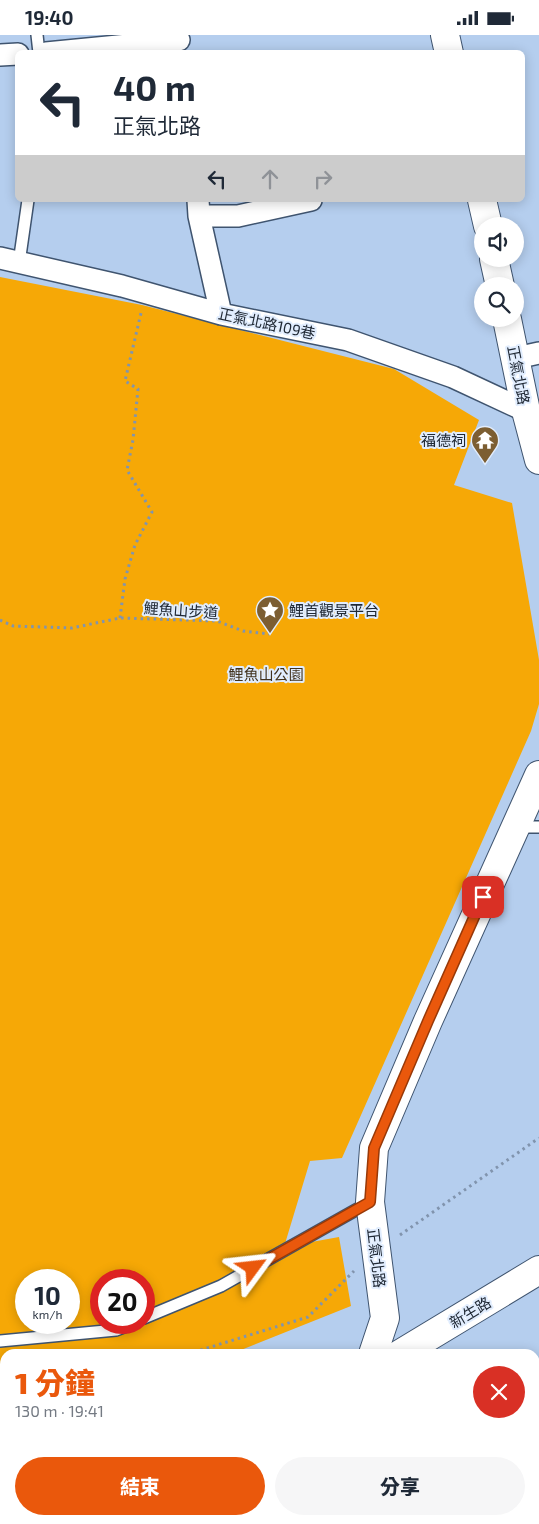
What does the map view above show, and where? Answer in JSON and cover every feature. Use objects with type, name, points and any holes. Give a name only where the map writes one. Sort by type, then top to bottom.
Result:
[{"type":"street","points":[[446,35],[448,50]]},
{"type":"street","points":[[82,50],[179,42]]},
{"type":"street","points":[[0,55],[15,54]]},
{"type":"street","points":[[221,315],[198,208],[238,216],[302,202]]},
{"type":"street","points":[[482,202],[486,217]]},
{"type":"street","name":"正氣北路109巷","points":[[10,261],[146,293],[221,315],[348,340],[453,377],[526,411]]},
{"type":"street","name":"正氣北路","points":[[511,327],[527,355],[526,411],[539,460]]},
{"type":"street","name":"正氣北路","points":[[375,1349],[385,1318],[370,1202],[374,1148],[428,1021],[527,827],[539,775]]},
{"type":"street","name":"新生路","points":[[408,1349],[539,1270]]},
{"type":"lane","points":[[37,35],[39,50]]},
{"type":"lane","points":[[10,261],[27,202]]},
{"type":"lane","points":[[155,1313],[221,1286],[370,1202]]},
{"type":"lane","points":[[0,1341],[90,1332]]},
{"type":"path","name":"鯉魚山步道","points":[[120,618],[125,579],[135,545],[152,512],[127,470],[133,440],[138,389],[125,381],[146,293]]},
{"type":"path","name":"鯉魚山步道","points":[[0,620],[13,626],[72,629],[120,618],[217,621],[243,631],[270,634]]},
{"type":"path","points":[[487,1175],[539,1138]]},
{"type":"path","points":[[204,1349],[308,1317]]},
{"type":"green space","name":"鯉魚山公園","points":[[0,277],[142,305],[394,369],[479,420],[454,485],[512,503],[539,660],[539,704],[531,731],[342,1158],[310,1161],[284,1247],[339,1237],[351,1306],[244,1349],[0,1349]]},
{"type":"place","name":"福德祠","points":[[485,464]]},
{"type":"place","name":"鯉首觀景平台","points":[[270,634]]},
{"type":"route","points":[[253,1268],[370,1202],[374,1148],[483,897]]}]
